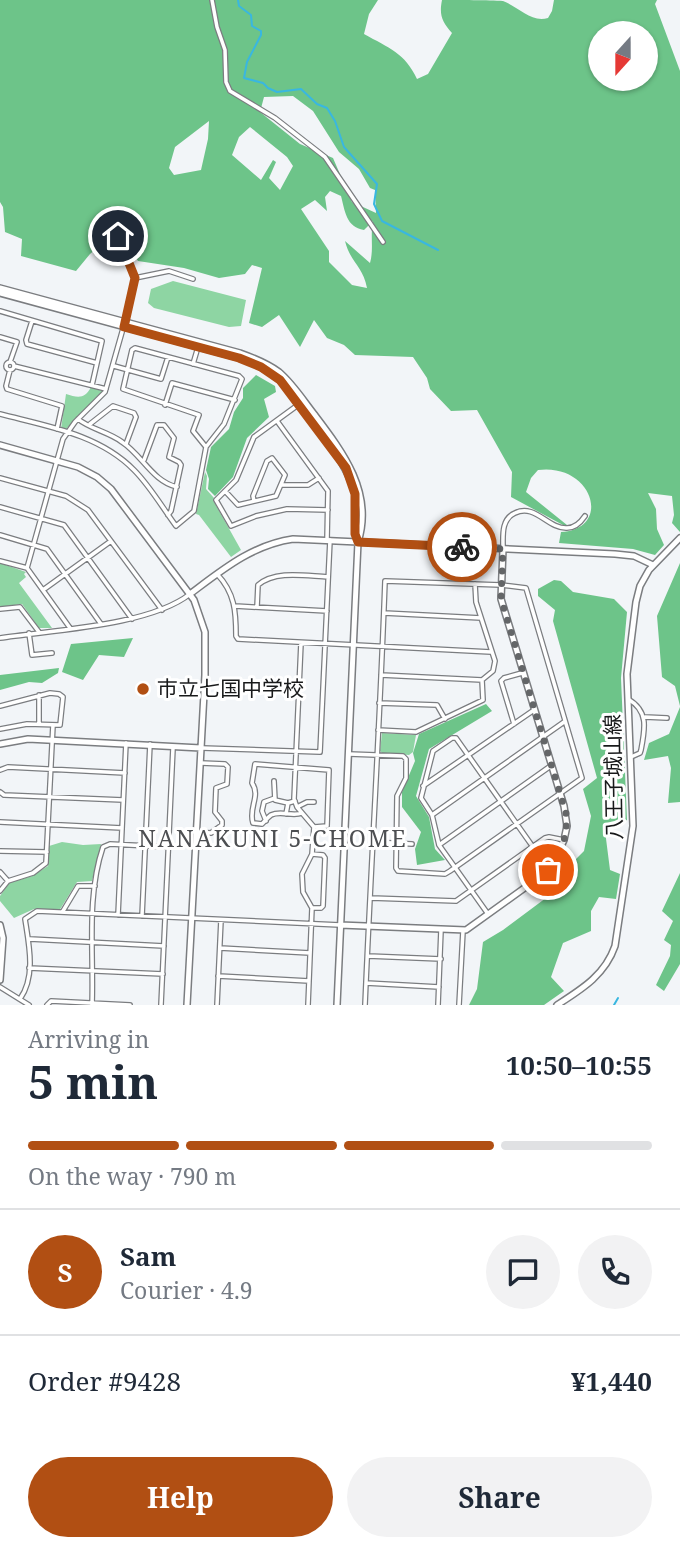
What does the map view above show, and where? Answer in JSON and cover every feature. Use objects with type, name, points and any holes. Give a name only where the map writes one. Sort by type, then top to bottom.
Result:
[{"type":"street","points":[[212,0],[216,27],[225,50],[226,82],[230,91],[275,118],[325,157],[383,242]]},
{"type":"street","points":[[27,568],[66,432],[102,397],[113,366],[135,278],[118,236]]},
{"type":"street","points":[[135,278],[169,271],[193,278]]},
{"type":"street","points":[[0,290],[253,357],[285,377],[346,468],[355,494],[355,534],[358,542],[337,1005]]},
{"type":"street","points":[[0,311],[102,341],[92,385]]},
{"type":"street","points":[[32,321],[27,344],[97,363]]},
{"type":"street","points":[[124,324],[261,367],[302,402]]},
{"type":"street","points":[[0,337],[17,342],[8,363]]},
{"type":"street","points":[[194,364],[198,347]]},
{"type":"street","points":[[0,414],[66,432],[93,442],[122,459],[143,480],[176,526],[192,513],[206,447],[225,424],[243,381],[241,377],[134,348],[122,386],[124,390],[199,415],[193,431],[206,447]]},
{"type":"street","points":[[113,366],[161,379],[168,357]]},
{"type":"street","points":[[0,363],[8,363]]},
{"type":"street","points":[[8,363],[12,368],[106,389]]},
{"type":"street","points":[[12,368],[7,389],[62,406],[57,429]]},
{"type":"street","points":[[165,405],[172,383],[235,400]]},
{"type":"street","points":[[302,402],[252,439],[237,478],[216,500],[231,526],[256,516],[287,509],[328,510]]},
{"type":"street","points":[[89,425],[113,406],[134,413],[136,417],[126,444]]},
{"type":"street","points":[[78,418],[126,444],[144,460],[163,484],[177,487]]},
{"type":"street","points":[[0,744],[20,739],[320,752],[327,611],[328,491],[277,421]]},
{"type":"street","points":[[144,460],[157,425],[164,425],[174,438],[169,457],[181,464],[168,515]]},
{"type":"street","points":[[0,445],[57,460],[88,472],[111,489],[190,594],[200,614],[205,642],[201,764],[187,1005]]},
{"type":"street","points":[[225,491],[237,505],[276,496],[285,474],[270,458],[253,496],[254,501]]},
{"type":"street","points":[[0,478],[66,496],[88,510],[162,610]]},
{"type":"street","points":[[282,485],[308,485],[319,478]]},
{"type":"street","points":[[0,507],[64,525],[132,619]]},
{"type":"street","points":[[20,999],[27,990],[29,968],[30,939],[25,922],[27,916],[37,911],[463,931],[548,870],[564,840],[566,819],[561,793],[501,599],[504,525],[506,519],[514,513],[528,510],[567,528],[576,526],[586,516]]},
{"type":"street","points":[[0,535],[47,549],[101,624]]},
{"type":"street","name":"八王子城山線","points":[[558,1005],[599,975],[615,946],[633,827],[628,660],[636,601],[642,580],[680,538]]},
{"type":"street","points":[[0,638],[132,619],[162,610],[176,604],[245,555],[267,544],[293,539],[622,555],[640,558],[653,565]]},
{"type":"street","points":[[43,590],[111,541]]},
{"type":"street","points":[[0,561],[27,568],[70,628]]},
{"type":"street","points":[[217,574],[229,590],[235,606],[238,639],[491,652]]},
{"type":"street","points":[[257,607],[258,586],[261,582],[281,575],[328,577]]},
{"type":"street","points":[[349,754],[377,755],[403,756],[406,759],[405,778],[397,794],[398,871],[445,874],[582,778],[526,596],[526,588],[386,580],[379,703],[377,755],[373,842],[370,898],[368,956],[365,1005]]},
{"type":"street","points":[[378,730],[415,732],[483,701],[482,680],[495,666],[476,602],[475,584]]},
{"type":"street","points":[[235,606],[327,611]]},
{"type":"street","points":[[0,609],[20,607],[39,632]]},
{"type":"street","points":[[384,613],[481,618]]},
{"type":"street","points":[[29,633],[32,654],[52,653]]},
{"type":"street","points":[[301,643],[295,801],[314,827],[312,854],[304,866],[302,883],[303,892],[312,908],[308,1005]]},
{"type":"street","points":[[514,724],[502,681],[524,672]]},
{"type":"street","points":[[381,675],[482,680]]},
{"type":"street","points":[[0,706],[39,695],[59,694],[63,697],[61,724],[0,729]]},
{"type":"street","points":[[39,695],[39,724]]},
{"type":"street","points":[[628,699],[636,703],[644,717],[640,754],[631,758]]},
{"type":"street","points":[[379,703],[438,705],[445,719]]},
{"type":"street","points":[[423,786],[535,709]]},
{"type":"street","points":[[644,717],[667,718]]},
{"type":"street","points":[[432,815],[564,722]]},
{"type":"street","points":[[0,891],[8,881],[45,866],[53,725]]},
{"type":"street","points":[[488,914],[439,845],[432,815],[421,798],[432,752],[456,738],[533,847]]},
{"type":"street","points":[[118,915],[126,743]]},
{"type":"street","points":[[142,916],[150,744]]},
{"type":"street","points":[[161,1005],[173,746]]},
{"type":"street","points":[[197,832],[211,833],[222,825],[215,812],[216,788],[227,784],[228,767],[225,764],[201,764]]},
{"type":"street","points":[[303,812],[298,815],[270,816],[257,825],[251,820],[251,807],[256,791],[252,783],[255,764],[326,768],[330,772],[327,826],[314,827]]},
{"type":"street","points":[[439,845],[552,765]]},
{"type":"street","points":[[0,770],[8,767],[125,773]]},
{"type":"street","points":[[274,781],[275,800],[288,803],[295,801]]},
{"type":"street","points":[[0,792],[4,795],[123,800]]},
{"type":"street","points":[[266,821],[262,811],[264,802],[275,798]]},
{"type":"street","points":[[297,807],[314,802]]},
{"type":"street","points":[[286,814],[288,803]]},
{"type":"street","points":[[0,822],[122,828]]},
{"type":"street","points":[[370,898],[453,902],[549,836],[564,840]]},
{"type":"street","points":[[373,842],[412,844]]},
{"type":"street","points":[[92,1004],[93,913],[103,847],[106,844],[169,846]]},
{"type":"street","points":[[0,851],[47,852]]},
{"type":"street","points":[[312,854],[323,855],[325,858],[323,906],[312,908]]},
{"type":"street","points":[[0,872],[8,881]]},
{"type":"street","points":[[63,912],[78,886],[95,886]]},
{"type":"street","points":[[216,1005],[221,919]]},
{"type":"street","points":[[0,925],[3,939],[0,980]]},
{"type":"street","points":[[438,1005],[441,930]]},
{"type":"street","points":[[459,1005],[463,931]]},
{"type":"street","points":[[30,939],[164,946]]},
{"type":"street","points":[[220,948],[310,953]]},
{"type":"street","points":[[368,956],[440,959]]},
{"type":"street","points":[[29,968],[163,974]]},
{"type":"street","points":[[218,976],[309,981]]},
{"type":"street","points":[[366,983],[439,987]]},
{"type":"street","points":[[0,987],[29,1005]]},
{"type":"street","points":[[47,1005],[51,1001],[130,1005]]},
{"type":"green space","points":[[0,0],[378,0],[369,14],[364,34],[402,57],[417,79],[428,74],[452,33],[442,18],[442,0],[503,1],[542,19],[548,18],[554,0],[657,0],[655,4],[680,71],[680,532],[672,523],[672,496],[648,493],[656,509],[657,529],[664,545],[655,555],[633,549],[559,543],[561,532],[577,528],[587,520],[591,509],[590,497],[583,486],[572,476],[557,471],[538,470],[531,478],[526,492],[567,525],[511,497],[512,472],[477,410],[451,411],[430,389],[427,378],[413,357],[355,355],[344,345],[327,338],[314,320],[300,347],[279,315],[262,327],[249,323],[262,268],[252,265],[245,274],[219,278],[184,268],[138,261],[119,229],[90,254],[76,271],[21,256],[22,239],[5,232],[3,207],[0,202]],"holes":[[[293,96],[313,111],[339,152],[359,169],[370,188],[375,190],[376,213],[352,202],[333,158],[300,144],[260,112],[264,97]],[[209,121],[201,170],[174,175],[169,168],[175,147]],[[250,127],[287,157],[293,166],[280,190],[269,178],[276,162],[273,160],[261,180],[232,155],[239,137]],[[330,191],[341,196],[347,218],[353,226],[364,230],[373,221],[370,263],[345,241],[363,274],[367,288],[352,285],[329,262],[329,251],[301,209],[315,200],[327,211],[325,197]]]},
{"type":"green space","points":[[173,281],[246,300],[241,326],[229,327],[154,308],[148,303],[151,289]]},
{"type":"green space","points":[[256,375],[275,386],[276,392],[264,399],[269,417],[247,438],[233,477],[215,496],[208,489],[206,470],[211,447],[229,429],[234,412],[243,398],[243,388]]},
{"type":"green space","points":[[91,387],[102,393],[66,429],[61,429],[66,394],[81,396]]},
{"type":"green space","points":[[205,472],[206,489],[214,498],[241,550],[231,557],[196,514]]},
{"type":"green space","points":[[0,563],[26,572],[26,577],[19,583],[52,628],[39,628],[22,604],[0,607]]},
{"type":"green space","points":[[680,563],[680,706],[675,686],[662,677],[657,616]]},
{"type":"green space","points":[[554,580],[561,581],[573,592],[614,599],[627,612],[621,678],[627,820],[617,827],[604,823],[610,870],[620,874],[616,899],[599,897],[591,911],[591,931],[563,943],[551,977],[564,991],[544,1005],[469,1005],[477,989],[483,942],[554,892],[572,863],[584,851],[591,816],[583,789],[597,778],[553,621],[555,610],[538,596],[538,589]]},
{"type":"green space","points":[[133,638],[124,657],[99,655],[83,680],[62,672],[71,644]]},
{"type":"green space","points":[[59,668],[58,673],[42,683],[29,682],[0,690],[0,675]]},
{"type":"green space","points":[[486,704],[492,711],[429,749],[416,796],[429,817],[435,849],[445,860],[417,865],[415,849],[421,832],[402,807],[402,792],[415,761],[413,753],[419,734]]},
{"type":"green space","points":[[680,707],[680,802],[668,803],[671,768],[668,756],[644,760],[649,743],[669,734]]},
{"type":"green space","points":[[382,733],[416,735],[413,752],[409,755],[382,753]]},
{"type":"green space","points":[[62,842],[101,844],[92,881],[77,882],[59,911],[34,909],[14,918],[0,901],[0,896],[9,883],[32,876],[48,866],[49,846]]},
{"type":"green space","points":[[680,873],[680,964],[664,991],[656,985],[670,956],[671,945],[664,940],[673,921],[662,911]]},
{"type":"waterway","points":[[238,0],[239,6],[251,15],[252,26],[261,31],[247,62],[244,78],[263,83],[277,92],[301,89],[317,104],[327,108],[335,121],[344,147],[377,184],[374,204],[382,221],[438,250]]},
{"type":"waterway","points":[[614,1005],[618,998]]},
{"type":"way so far","points":[[462,547],[503,549],[501,599],[566,813],[567,826],[562,847],[548,870]]},
{"type":"place","name":"市立七国中学校","points":[[143,689]]},
{"type":"district","name":"NANAKUNI 5-CHOME","points":[[273,839]]},
{"type":"route","points":[[118,236],[135,278],[124,327],[239,358],[261,367],[280,380],[346,468],[355,494],[355,534],[358,542],[462,547]]}]
